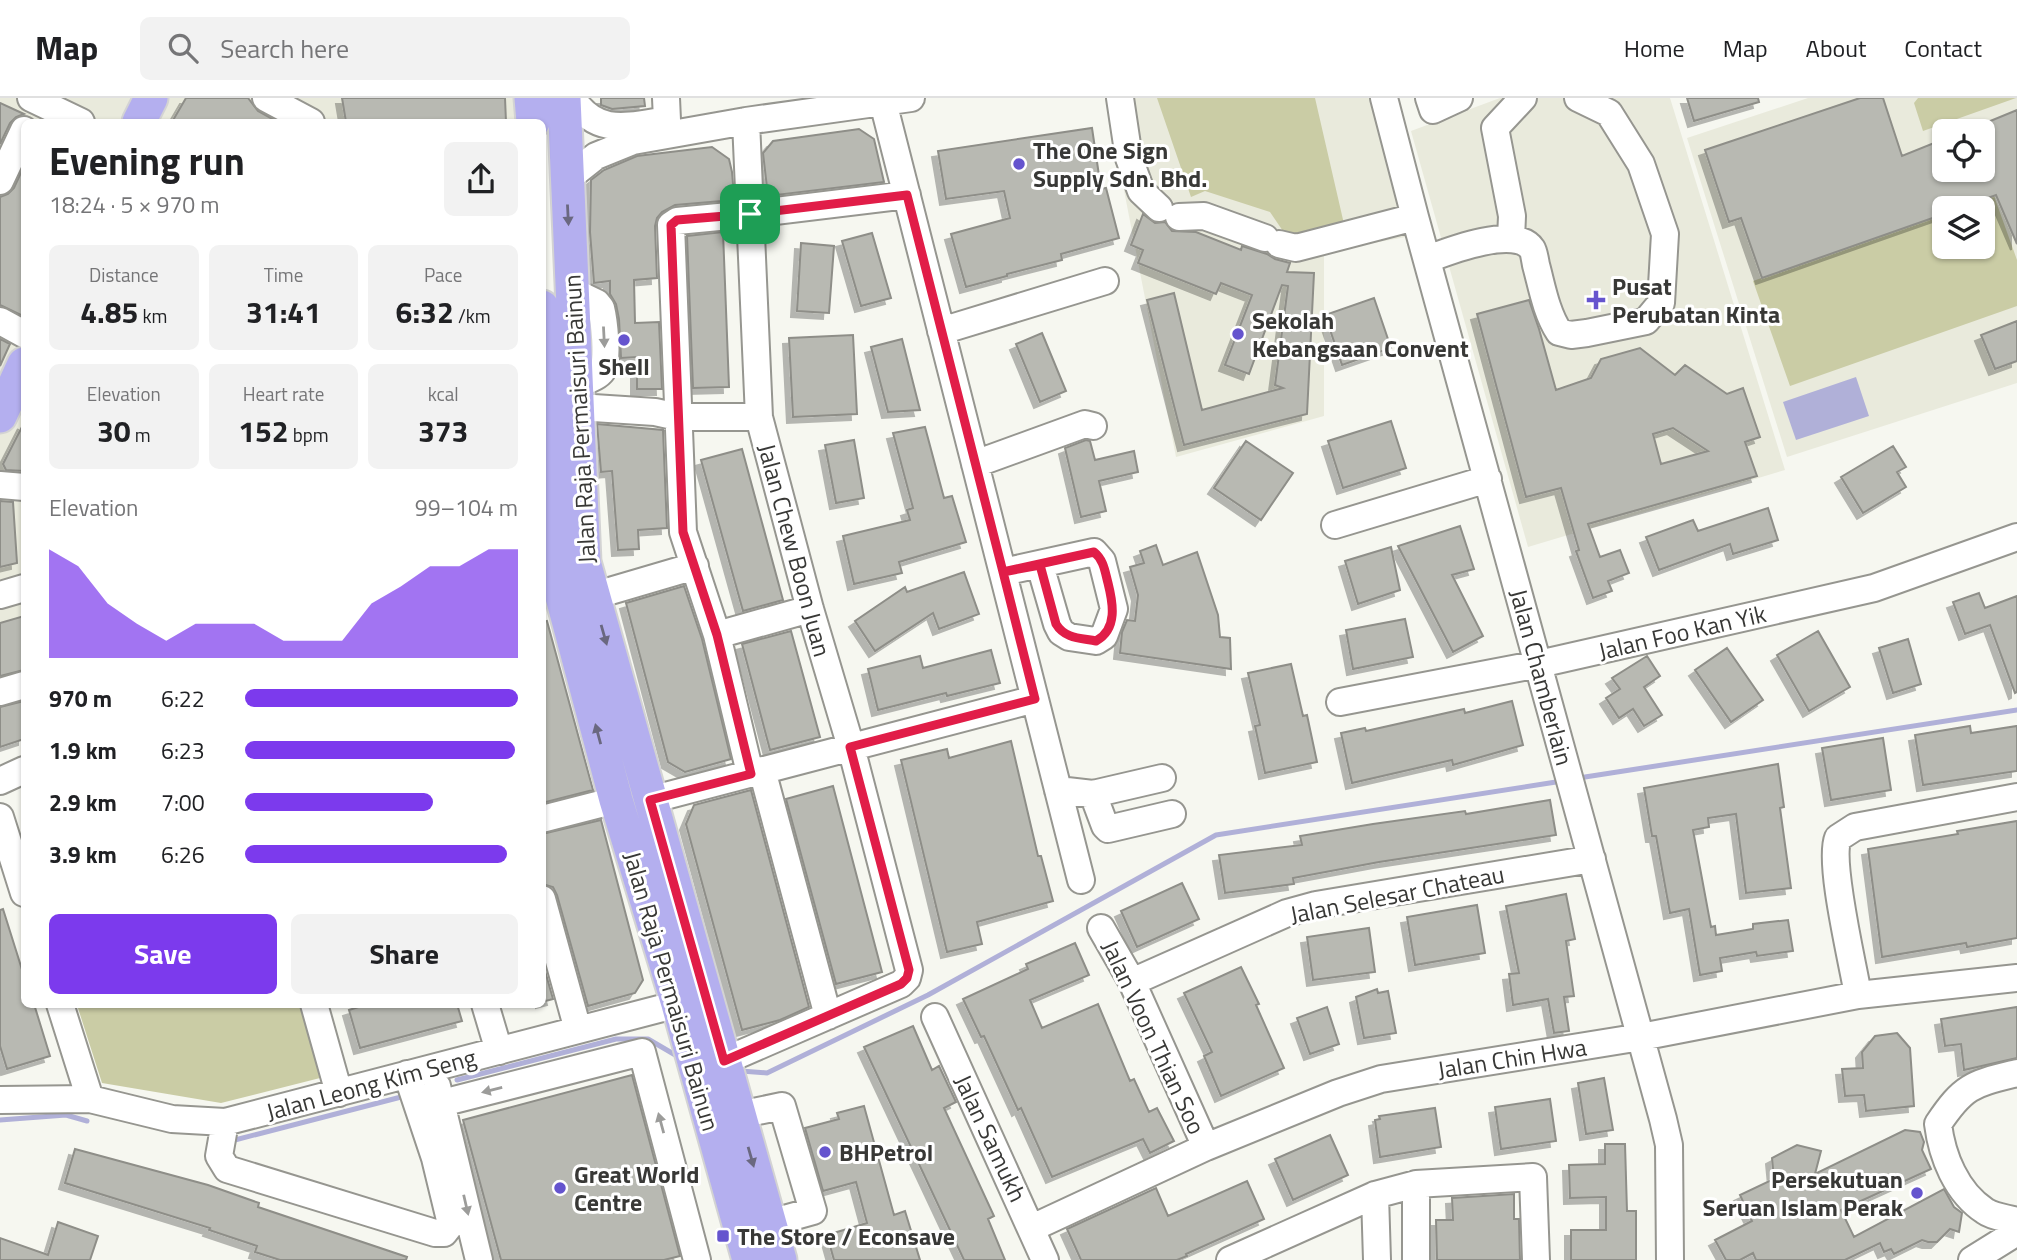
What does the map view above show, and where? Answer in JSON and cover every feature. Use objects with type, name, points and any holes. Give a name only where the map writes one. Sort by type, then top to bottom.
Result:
[{"type":"main road","points":[[140,119],[151,98]]},
{"type":"main road","points":[[531,98],[533,119]]},
{"type":"main road","name":"Jalan Raja Permaisuri Bainun","points":[[564,98],[584,562],[780,1260]]},
{"type":"main road","points":[[0,416],[21,378]]},
{"type":"main road","name":"Jalan Raja Permaisuri Bainun","points":[[546,475],[548,563],[678,1004],[749,1260]]},
{"type":"street","points":[[266,98],[305,119]]},
{"type":"street","points":[[311,98],[317,119]]},
{"type":"street","points":[[572,98],[588,117],[614,127],[666,109],[746,121]]},
{"type":"street","points":[[567,179],[596,156],[633,141],[746,121],[781,107],[911,98]]},
{"type":"street","points":[[1119,98],[1129,158],[1141,191],[1169,212],[1204,216],[1296,248],[1415,217]]},
{"type":"street","name":"Jalan Chamberlain","points":[[1384,98],[1669,1145],[1670,1260]]},
{"type":"street","points":[[1429,98],[1433,110],[1459,98]]},
{"type":"street","points":[[1511,239],[1512,216],[1495,128],[1523,98]]},
{"type":"street","points":[[1428,259],[1468,244],[1511,239],[1522,242],[1532,248],[1550,313],[1559,332],[1571,335],[1587,333],[1646,321],[1661,303],[1665,234],[1641,164],[1609,113],[1578,98]]},
{"type":"street","points":[[883,102],[1081,880]]},
{"type":"street","points":[[32,107],[71,119]]},
{"type":"street","name":"Jalan Chew Boon Juan","points":[[746,121],[759,417],[909,970],[907,978],[901,984],[828,1016]]},
{"type":"street","points":[[0,181],[21,136]]},
{"type":"street","points":[[724,1061],[828,1016],[717,635],[683,532],[671,225],[677,220],[907,195]]},
{"type":"street","points":[[942,331],[1105,281]]},
{"type":"street","points":[[0,321],[21,332]]},
{"type":"street","points":[[577,396],[678,417],[759,417]]},
{"type":"street","points":[[975,464],[1085,424],[1093,426]]},
{"type":"street","points":[[1335,525],[1488,479]]},
{"type":"street","points":[[0,485],[21,487]]},
{"type":"street","name":"Jalan Foo Kan Yik","points":[[1340,702],[1539,664],[1874,588],[2017,537]]},
{"type":"street","points":[[1003,572],[1040,565]]},
{"type":"street","points":[[593,596],[695,566]]},
{"type":"street","points":[[0,595],[21,589]]},
{"type":"street","points":[[717,635],[810,609]]},
{"type":"street","points":[[0,692],[21,686]]},
{"type":"street","points":[[650,800],[1035,699]]},
{"type":"street","points":[[0,781],[21,771]]},
{"type":"street","points":[[1058,790],[1093,794],[1162,778]]},
{"type":"street","points":[[1093,794],[1108,829],[1172,814]]},
{"type":"street","points":[[1858,995],[1835,864],[1834,853],[1838,838],[1855,827],[2017,797]]},
{"type":"street","points":[[546,818],[616,800]]},
{"type":"street","points":[[0,817],[21,884]]},
{"type":"street","name":"Jalan Selesar Chateau","points":[[1132,982],[1297,910],[1592,859]]},
{"type":"street","points":[[546,914],[578,1030]]},
{"type":"street","name":"Jalan Voon Thian Soo","points":[[1101,928],[1132,982],[1206,1147]]},
{"type":"street","points":[[678,1004],[690,993],[694,984],[692,950]]},
{"type":"street","name":"Jalan Chin Hwa","points":[[1032,1228],[1206,1147],[1338,1093],[1381,1079],[1641,1037],[1858,995],[2017,978]]},
{"type":"street","name":"Jalan Leong Kim Seng","points":[[1,1096],[90,1099],[172,1119],[225,1122],[678,1004]]},
{"type":"street","points":[[61,1008],[90,1099]]},
{"type":"street","points":[[315,1008],[339,1093]]},
{"type":"street","points":[[486,1008],[499,1051]]},
{"type":"street","name":"Jalan Samukh","points":[[935,1017],[1045,1260]]},
{"type":"street","points":[[442,1103],[642,1052],[693,1259]]},
{"type":"street","points":[[225,1122],[219,1156],[227,1169],[435,1233],[444,1233],[451,1224],[442,1103],[419,1071]]},
{"type":"street","points":[[419,1071],[479,1260]]},
{"type":"street","points":[[2017,1073],[1979,1083],[1955,1098],[1938,1124],[1948,1163],[1966,1195],[1987,1213],[2017,1221]]},
{"type":"street","points":[[739,1115],[782,1105],[813,1211],[770,1223]]},
{"type":"street","points":[[1244,1257],[1376,1195],[1416,1184],[1533,1177],[1536,1260]]},
{"type":"street","points":[[1416,1184],[1416,1260]]},
{"type":"street","points":[[1376,1195],[1377,1260]]},
{"type":"street","points":[[1972,1260],[2017,1232]]},
{"type":"shaded area","points":[[0,98],[518,98],[521,119],[21,119],[21,688],[0,691]]},
{"type":"shaded area","name":"Sekolah Kebangsaan Convent","points":[[1106,98],[1373,98],[1406,237],[1324,252],[1324,416],[1176,457]]},
{"type":"shaded area","name":"Pusat Perubatan Kinta","points":[[1500,98],[1670,98],[1785,470],[1528,547],[1411,131]]},
{"type":"shaded area","points":[[1808,98],[2017,98],[2017,383],[1787,457],[1687,138]]},
{"type":"green space","points":[[1157,98],[1315,98],[1344,224],[1287,237],[1270,212],[1205,191],[1191,197]]},
{"type":"green space","points":[[1918,98],[2016,98],[1957,119],[1932,119],[1932,128],[1923,131],[1914,103]]},
{"type":"green space","points":[[1995,199],[2017,260],[2017,306],[1790,386],[1753,281],[1932,218],[1932,259],[1995,259]]},
{"type":"green space","points":[[78,1008],[306,1008],[324,1077],[221,1103],[102,1083]]},
{"type":"water","points":[[1856,377],[1869,416],[1796,440],[1783,402]]},
{"type":"building","points":[[186,98],[248,98],[258,111],[273,119],[174,119]]},
{"type":"building","points":[[342,98],[505,98],[506,119],[346,119]]},
{"type":"building","points":[[601,98],[644,98],[645,106],[612,109],[601,105]]},
{"type":"building","points":[[1687,98],[1758,98],[1759,102],[1694,121]]},
{"type":"building","points":[[1860,98],[1883,98],[1902,156],[1932,144],[1932,182],[1995,182],[1995,119],[2017,110],[2017,244],[1996,195],[1932,196],[1932,218],[1762,278],[1741,218],[1729,222],[1705,150]]},
{"type":"building","points":[[0,103],[24,114],[10,123],[0,144]]},
{"type":"building","points":[[1092,128],[1101,189],[1106,188],[1119,238],[1061,254],[1062,260],[966,287],[951,234],[1010,218],[1004,191],[946,199],[938,151]]},
{"type":"building","points":[[859,129],[874,139],[884,182],[768,196],[763,153],[773,141]]},
{"type":"building","points":[[712,147],[729,159],[734,196],[722,198],[722,201],[675,205],[657,218],[657,278],[634,280],[635,323],[659,322],[662,389],[637,389],[637,357],[621,358],[619,319],[616,304],[610,294],[610,281],[594,283],[590,232],[591,180],[604,170],[637,156]]},
{"type":"building","points":[[21,173],[21,315],[0,305],[0,197],[14,188]]},
{"type":"building","points":[[1143,214],[1155,223],[1165,222],[1172,231],[1196,232],[1241,250],[1242,246],[1290,263],[1287,272],[1314,273],[1307,414],[1184,445],[1147,300],[1174,293],[1202,410],[1283,388],[1275,385],[1288,286],[1282,285],[1249,374],[1225,365],[1252,295],[1221,283],[1216,294],[1138,263],[1143,250],[1131,245]]},
{"type":"building","points":[[723,232],[729,387],[693,388],[687,236]]},
{"type":"building","points":[[872,233],[891,298],[861,306],[842,241]]},
{"type":"building","points":[[801,243],[834,246],[829,313],[797,311]]},
{"type":"building","points":[[1374,298],[1391,348],[1342,365],[1325,315]]},
{"type":"building","points":[[1529,300],[1556,390],[1591,378],[1601,359],[1640,348],[1675,375],[1685,365],[1727,394],[1743,388],[1760,437],[1745,442],[1757,476],[1588,524],[1600,557],[1620,550],[1629,573],[1608,581],[1612,591],[1593,598],[1576,551],[1579,550],[1561,488],[1526,497],[1477,314]],"holes":[[[1673,428],[1708,451],[1661,464],[1653,434]]]},
{"type":"building","points":[[2017,321],[2017,361],[1995,369],[1981,335]]},
{"type":"building","points":[[1042,333],[1066,391],[1040,402],[1016,344]]},
{"type":"building","points":[[853,335],[857,414],[793,417],[789,338]]},
{"type":"building","points":[[0,339],[10,344],[0,366]]},
{"type":"building","points":[[902,339],[920,410],[888,412],[871,347]]},
{"type":"building","points":[[1391,421],[1406,468],[1343,488],[1328,441]]},
{"type":"building","points":[[597,424],[663,430],[667,528],[638,530],[639,549],[618,550],[612,471],[601,472]]},
{"type":"building","points":[[925,427],[944,498],[952,496],[966,542],[899,562],[902,573],[854,584],[843,536],[910,520],[907,510],[913,508],[893,433]]},
{"type":"building","points":[[21,429],[21,471],[6,470],[3,464]]},
{"type":"building","points":[[854,440],[864,498],[836,503],[825,445]]},
{"type":"building","points":[[1090,441],[1095,460],[1134,451],[1138,472],[1099,481],[1106,511],[1081,517],[1065,448]]},
{"type":"building","points":[[1246,441],[1293,473],[1261,520],[1214,488]]},
{"type":"building","points":[[1893,446],[1906,467],[1897,472],[1906,487],[1863,513],[1841,477]]},
{"type":"building","points":[[742,449],[783,600],[743,611],[701,460]]},
{"type":"building","points":[[0,501],[13,502],[17,563],[0,567]]},
{"type":"building","points":[[1768,508],[1778,540],[1733,554],[1730,544],[1659,570],[1646,537],[1693,520],[1698,531]]},
{"type":"building","points":[[1460,526],[1474,569],[1452,575],[1483,636],[1453,652],[1398,546]]},
{"type":"building","points":[[1156,545],[1163,565],[1197,552],[1218,615],[1220,637],[1230,638],[1231,669],[1120,653],[1122,632],[1127,620],[1135,621],[1138,595],[1130,567],[1144,563],[1140,551]]},
{"type":"building","points":[[1391,547],[1400,590],[1358,604],[1345,561]]},
{"type":"building","points":[[964,572],[979,614],[939,629],[933,613],[875,651],[855,621],[905,587],[907,592]]},
{"type":"building","points":[[684,586],[702,639],[731,759],[685,772],[668,762],[626,603]]},
{"type":"building","points":[[1979,593],[1985,608],[2017,596],[2015,693],[1990,625],[1965,634],[1953,602]]},
{"type":"building","points":[[21,617],[21,671],[0,676],[0,623]]},
{"type":"building","points":[[1405,619],[1413,657],[1353,669],[1346,630]]},
{"type":"building","points":[[546,621],[593,790],[546,802]]},
{"type":"building","points":[[791,631],[820,737],[770,750],[742,644]]},
{"type":"building","points":[[1818,631],[1850,687],[1809,711],[1777,655]]},
{"type":"building","points":[[1908,639],[1921,684],[1893,693],[1879,648]]},
{"type":"building","points":[[1727,648],[1763,700],[1731,722],[1695,670]]},
{"type":"building","points":[[991,650],[1000,683],[878,710],[868,669],[920,656],[923,668]]},
{"type":"building","points":[[1647,656],[1660,676],[1644,687],[1662,715],[1644,726],[1633,709],[1619,718],[1606,698],[1620,689],[1612,678]]},
{"type":"building","points":[[1291,664],[1303,716],[1307,715],[1317,762],[1265,773],[1255,726],[1260,725],[1248,673]]},
{"type":"building","points":[[1512,701],[1523,745],[1453,765],[1452,760],[1352,783],[1341,733],[1365,728],[1366,731],[1464,709],[1465,713]]},
{"type":"building","points":[[21,702],[21,740],[0,747],[0,707]]},
{"type":"building","points":[[1970,726],[1971,733],[2017,726],[2017,771],[1923,785],[1915,735]]},
{"type":"building","points":[[1883,738],[1891,790],[1831,800],[1822,748]]},
{"type":"building","points":[[1011,741],[1038,856],[1041,856],[1053,901],[977,922],[982,944],[947,952],[901,760],[947,749],[949,758]]},
{"type":"building","points":[[1778,764],[1784,807],[1780,808],[1791,888],[1746,893],[1736,814],[1708,818],[1709,827],[1693,830],[1711,927],[1715,926],[1716,935],[1753,929],[1753,924],[1788,920],[1793,951],[1757,956],[1756,952],[1720,958],[1722,971],[1700,975],[1689,909],[1670,913],[1644,788]]},
{"type":"building","points":[[833,786],[882,972],[836,984],[786,799]]},
{"type":"building","points":[[751,790],[809,1007],[780,1020],[742,1030],[686,824],[694,805]]},
{"type":"building","points":[[1550,800],[1556,835],[1379,862],[1293,878],[1294,884],[1225,893],[1219,855],[1302,845],[1300,836]]},
{"type":"building","points":[[601,820],[643,980],[635,993],[588,1006],[557,895],[553,887],[546,885],[546,833]]},
{"type":"building","points":[[2017,821],[2017,938],[1967,947],[1966,943],[1882,957],[1868,849]]},
{"type":"building","points":[[1182,883],[1199,919],[1137,947],[1121,911]]},
{"type":"building","points":[[1566,894],[1575,939],[1566,941],[1574,996],[1564,997],[1569,1031],[1554,1033],[1548,999],[1513,1005],[1509,974],[1519,973],[1506,906]]},
{"type":"building","points":[[1477,905],[1485,953],[1415,965],[1407,917]]},
{"type":"building","points":[[3,909],[21,966],[21,1008],[35,1008],[50,1056],[7,1069],[0,1046],[0,910]]},
{"type":"building","points":[[1369,928],[1375,972],[1313,980],[1307,937]]},
{"type":"building","points":[[1075,943],[1089,975],[1030,1000],[1042,1028],[1098,1004],[1130,1081],[1134,1079],[1149,1112],[1157,1108],[1174,1141],[1150,1153],[1143,1139],[1052,1177],[1021,1108],[1018,1110],[984,1036],[981,1037],[963,999],[1028,969],[1026,964]]},
{"type":"building","points":[[1241,967],[1284,1068],[1221,1096],[1204,1056],[1212,1052],[1184,993]]},
{"type":"building","points":[[546,974],[553,999],[546,1001]]},
{"type":"building","points":[[1377,989],[1378,993],[1388,991],[1396,1033],[1364,1038],[1356,997]]},
{"type":"building","points":[[1327,1007],[1339,1044],[1310,1054],[1297,1018]]},
{"type":"building","points":[[2017,1007],[2017,1058],[1964,1070],[1961,1044],[1945,1046],[1941,1019]]},
{"type":"building","points":[[458,1008],[462,1021],[360,1048],[349,1010]]},
{"type":"building","points":[[913,1026],[932,1070],[939,1066],[956,1102],[944,1108],[994,1216],[988,1219],[1005,1260],[964,1260],[864,1047]]},
{"type":"building","points":[[1897,1033],[1910,1048],[1914,1106],[1866,1111],[1864,1095],[1845,1096],[1842,1069],[1863,1068],[1862,1052],[1875,1036]]},
{"type":"building","points":[[632,1075],[680,1256],[664,1260],[501,1260],[463,1120]]},
{"type":"building","points":[[1604,1078],[1613,1130],[1586,1134],[1578,1083]]},
{"type":"building","points":[[1550,1099],[1556,1141],[1501,1149],[1495,1107]]},
{"type":"building","points":[[864,1106],[894,1215],[905,1211],[920,1260],[834,1260],[827,1235],[867,1223],[856,1182],[823,1191],[805,1128],[839,1119],[837,1113]]},
{"type":"building","points":[[1435,1108],[1441,1147],[1380,1157],[1375,1120],[1380,1119],[1379,1116]]},
{"type":"building","points":[[1905,1130],[1920,1132],[1924,1142],[1922,1150],[1931,1169],[1841,1210],[1854,1237],[1944,1189],[1954,1207],[1962,1213],[1959,1232],[1950,1229],[1937,1242],[1922,1240],[1894,1254],[1891,1249],[1884,1252],[1880,1243],[1845,1260],[1756,1260],[1753,1253],[1740,1260],[1726,1260],[1715,1240],[1752,1221],[1740,1195],[1774,1179],[1772,1158],[1797,1145],[1821,1151],[1815,1174]]},
{"type":"building","points":[[1330,1135],[1348,1175],[1293,1200],[1275,1159]]},
{"type":"building","points":[[1605,1144],[1625,1144],[1627,1211],[1636,1211],[1636,1260],[1571,1260],[1571,1230],[1606,1230],[1606,1197],[1570,1198],[1569,1165],[1605,1164]]},
{"type":"building","points":[[75,1149],[208,1185],[259,1203],[258,1207],[407,1257],[406,1260],[280,1260],[255,1252],[257,1246],[209,1230],[210,1228],[65,1183]]},
{"type":"building","points":[[1247,1181],[1264,1219],[1177,1260],[1081,1260],[1067,1229],[1156,1188],[1168,1216]]},
{"type":"building","points":[[1514,1194],[1514,1219],[1519,1219],[1520,1260],[1437,1260],[1436,1220],[1453,1220],[1452,1198]]},
{"type":"building","points":[[58,1222],[98,1236],[90,1260],[0,1260],[0,1238],[48,1255]]},
{"type":"waterway","points":[[1585,777],[2017,710]]},
{"type":"waterway","points":[[741,1071],[767,1073],[928,995],[1216,835],[1556,782]]},
{"type":"waterway","points":[[457,1080],[616,1039],[648,1039],[677,1056]]},
{"type":"waterway","points":[[231,1141],[405,1096]]},
{"type":"waterway","points":[[0,1120],[66,1115],[87,1121]]},
{"type":"place","name":"The One Sign Supply Sdn. Bhd.","points":[[1019,164]]},
{"type":"place","name":"Pusat Perubatan Kinta","points":[[1596,300]]},
{"type":"place","name":"Sekolah Kebangsaan Convent","points":[[1238,334]]},
{"type":"place","name":"Shell","points":[[624,340]]},
{"type":"place","name":"BHPetrol","points":[[825,1152]]},
{"type":"place","name":"Great World Centre","points":[[560,1188]]},
{"type":"place","name":"Persekutuan Seruan Islam Perak","points":[[1917,1193]]},
{"type":"place","name":"The Store / Econsave","points":[[723,1236]]},
{"type":"route","points":[[750,214],[677,220],[671,225],[683,532],[717,635],[751,774],[650,800],[724,1061],[901,984],[907,978],[909,970],[850,747],[1035,699],[1003,572],[1094,552],[1102,561],[1114,609],[1104,636],[1100,639],[1096,641],[1069,636],[1061,632],[1056,624],[1040,565],[1003,572],[907,195],[750,214]]}]
